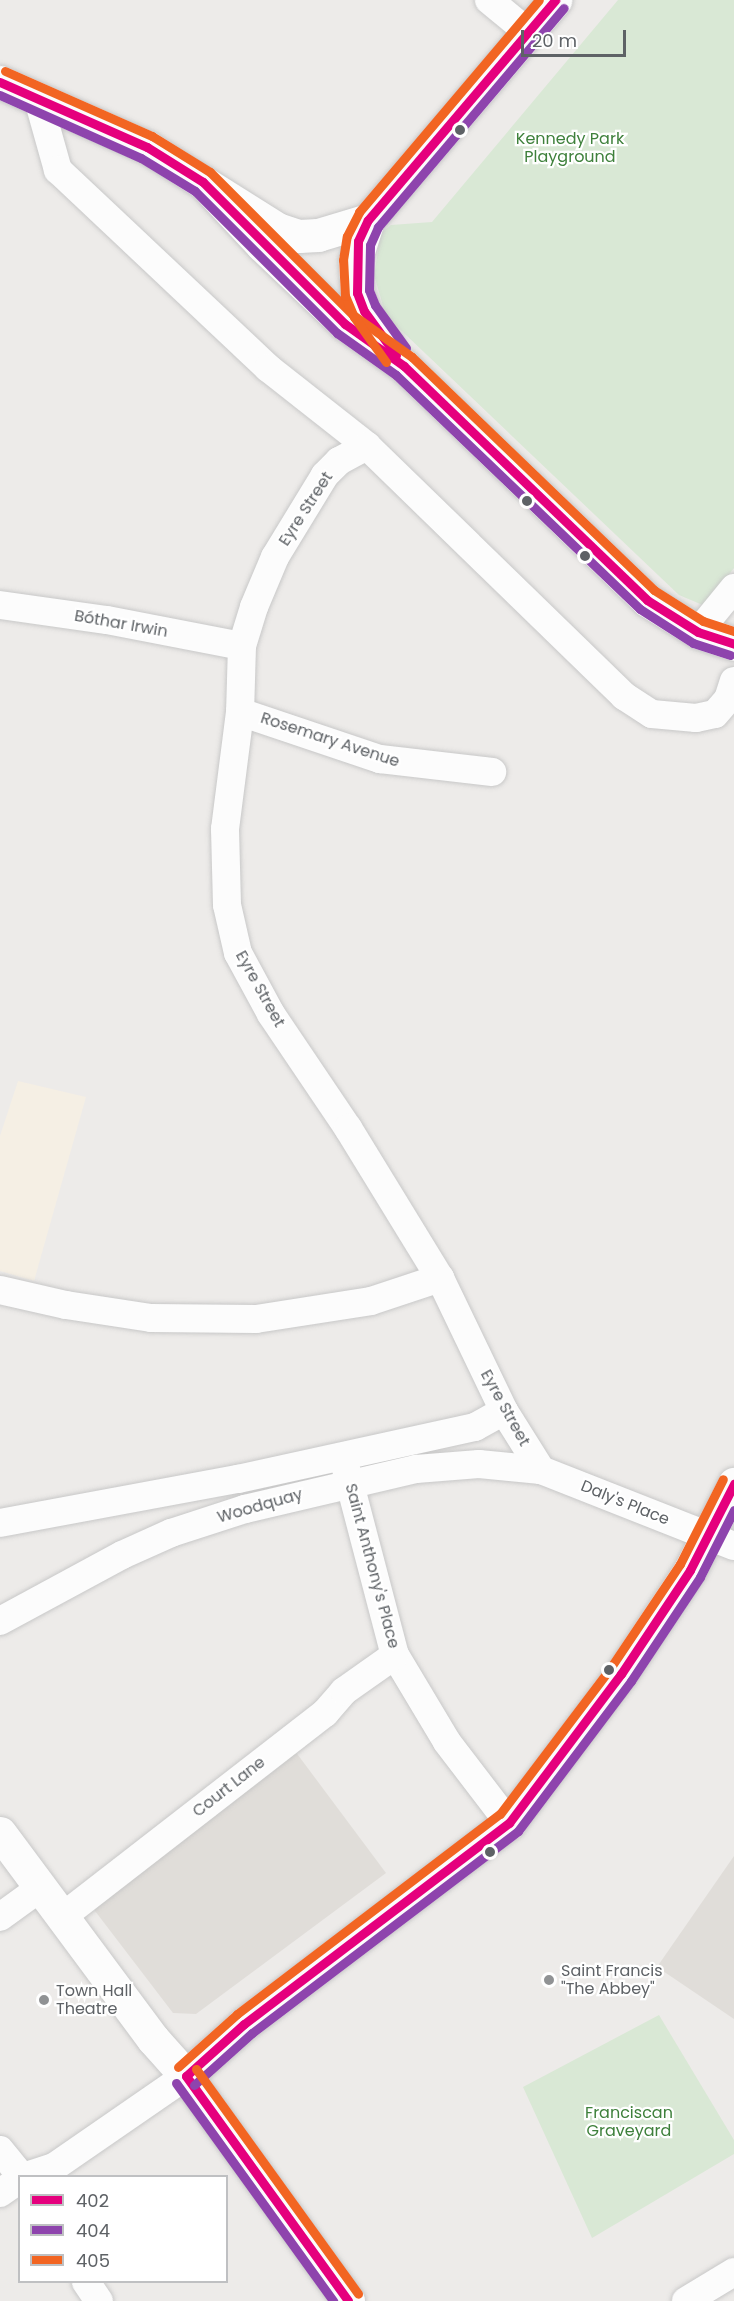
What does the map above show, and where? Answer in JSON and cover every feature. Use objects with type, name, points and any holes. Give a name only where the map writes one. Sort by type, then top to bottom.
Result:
[{"type":"main road","points":[[404,366],[364,311],[357,293],[355,261],[368,220],[555,0]]},
{"type":"main road","points":[[0,82],[147,147],[277,229],[299,236],[341,231],[368,220]]},
{"type":"main road","points":[[203,182],[345,324],[404,366],[646,600],[698,632],[734,644]]},
{"type":"main road","points":[[186,2076],[244,2024],[508,1823],[722,1540],[734,1484]]},
{"type":"main road","points":[[0,1833],[62,1917],[186,2076],[348,2301]]},
{"type":"street","points":[[489,0],[529,33]]},
{"type":"street","points":[[38,99],[58,170],[268,368],[367,446],[598,672],[652,714],[673,719],[715,714],[728,699],[734,681]]},
{"type":"street","name":"Eyre Street","points":[[367,446],[339,461],[326,475],[298,518],[275,557],[242,646],[240,712],[225,829],[227,905],[238,952],[272,1014],[348,1128],[440,1278],[504,1411],[541,1470]]},
{"type":"street","points":[[698,632],[734,588]]},
{"type":"street","name":"Bóthar Irwin","points":[[0,605],[107,620],[242,646]]},
{"type":"street","name":"Rosemary Avenue","points":[[240,712],[380,759],[492,772]]},
{"type":"street","points":[[0,1290],[66,1305],[151,1318],[256,1319],[371,1301],[440,1278]]},
{"type":"street","name":"Woodquay","points":[[0,1621],[122,1555],[171,1533],[245,1509],[346,1468],[475,1427],[504,1411]]},
{"type":"street","name":"Woodquay","points":[[0,1523],[238,1479],[346,1468],[416,1469],[479,1464],[541,1470]]},
{"type":"street","name":"Saint Anthony's Place","points":[[346,1468],[395,1655],[447,1742],[508,1823]]},
{"type":"street","name":"Daly's Place","points":[[541,1470],[722,1540]]},
{"type":"street","name":"Court Lane","points":[[62,1917],[325,1713],[344,1691],[395,1655]]},
{"type":"street","points":[[0,1917],[40,1888]]},
{"type":"street","points":[[31,2175],[54,2167],[186,2076]]},
{"type":"street","points":[[0,2150],[20,2175]]},
{"type":"street","points":[[0,2193],[18,2181]]},
{"type":"street","points":[[686,2301],[734,2272]]},
{"type":"street","points":[[87,2283],[99,2301]]},
{"type":"shaded area","points":[[18,1081],[86,1097],[34,1281],[0,1271],[0,1136]]},
{"type":"shaded area","points":[[295,1751],[386,1873],[196,2014],[173,2013],[92,1907]]},
{"type":"shaded area","points":[[734,1856],[734,2019],[657,1967]]},
{"type":"green space","name":"Kennedy Park Playground","points":[[618,0],[734,0],[734,568],[705,606],[679,595],[386,316],[374,275],[381,233],[391,225],[432,222]]},
{"type":"green space","name":"Franciscan Graveyard","points":[[659,2015],[734,2140],[734,2154],[592,2238],[523,2087]]},
{"type":"transit line","name":"405","points":[[386,362],[354,317],[345,296],[343,260],[347,236],[359,212],[539,0]]},
{"type":"transit line","name":"402","points":[[396,355],[364,311],[357,293],[358,241],[368,220],[555,0]]},
{"type":"transit line","name":"404","points":[[406,348],[375,305],[369,290],[370,245],[378,227],[564,8]]},
{"type":"transit line","name":"405","points":[[5,71],[152,136],[210,172],[353,315],[412,357],[654,590],[703,621],[734,631]]},
{"type":"transit line","name":"402","points":[[0,82],[147,147],[203,182],[345,324],[404,366],[647,600],[698,632],[734,644]]},
{"type":"transit line","name":"404","points":[[0,95],[141,158],[195,191],[337,333],[396,375],[640,609],[693,643],[730,655]]},
{"type":"transit line","name":"405","points":[[178,2067],[237,2014],[500,1814],[611,1667],[680,1564],[723,1479]]},
{"type":"transit line","name":"402","points":[[186,2076],[244,2024],[509,1823],[621,1674],[690,1570],[734,1484]]},
{"type":"transit line","name":"404","points":[[194,2085],[252,2033],[518,1831],[631,1681],[700,1577],[734,1510]]},
{"type":"transit line","name":"405","points":[[196,2069],[358,2294]]},
{"type":"transit line","name":"402","points":[[186,2076],[348,2301]]},
{"type":"transit line","name":"404","points":[[176,2083],[333,2301]]},
{"type":"place","name":"Saint Francis \"The Abbey\"","points":[[549,1980]]},
{"type":"place","name":"Town Hall Theatre","points":[[44,2000]]}]
